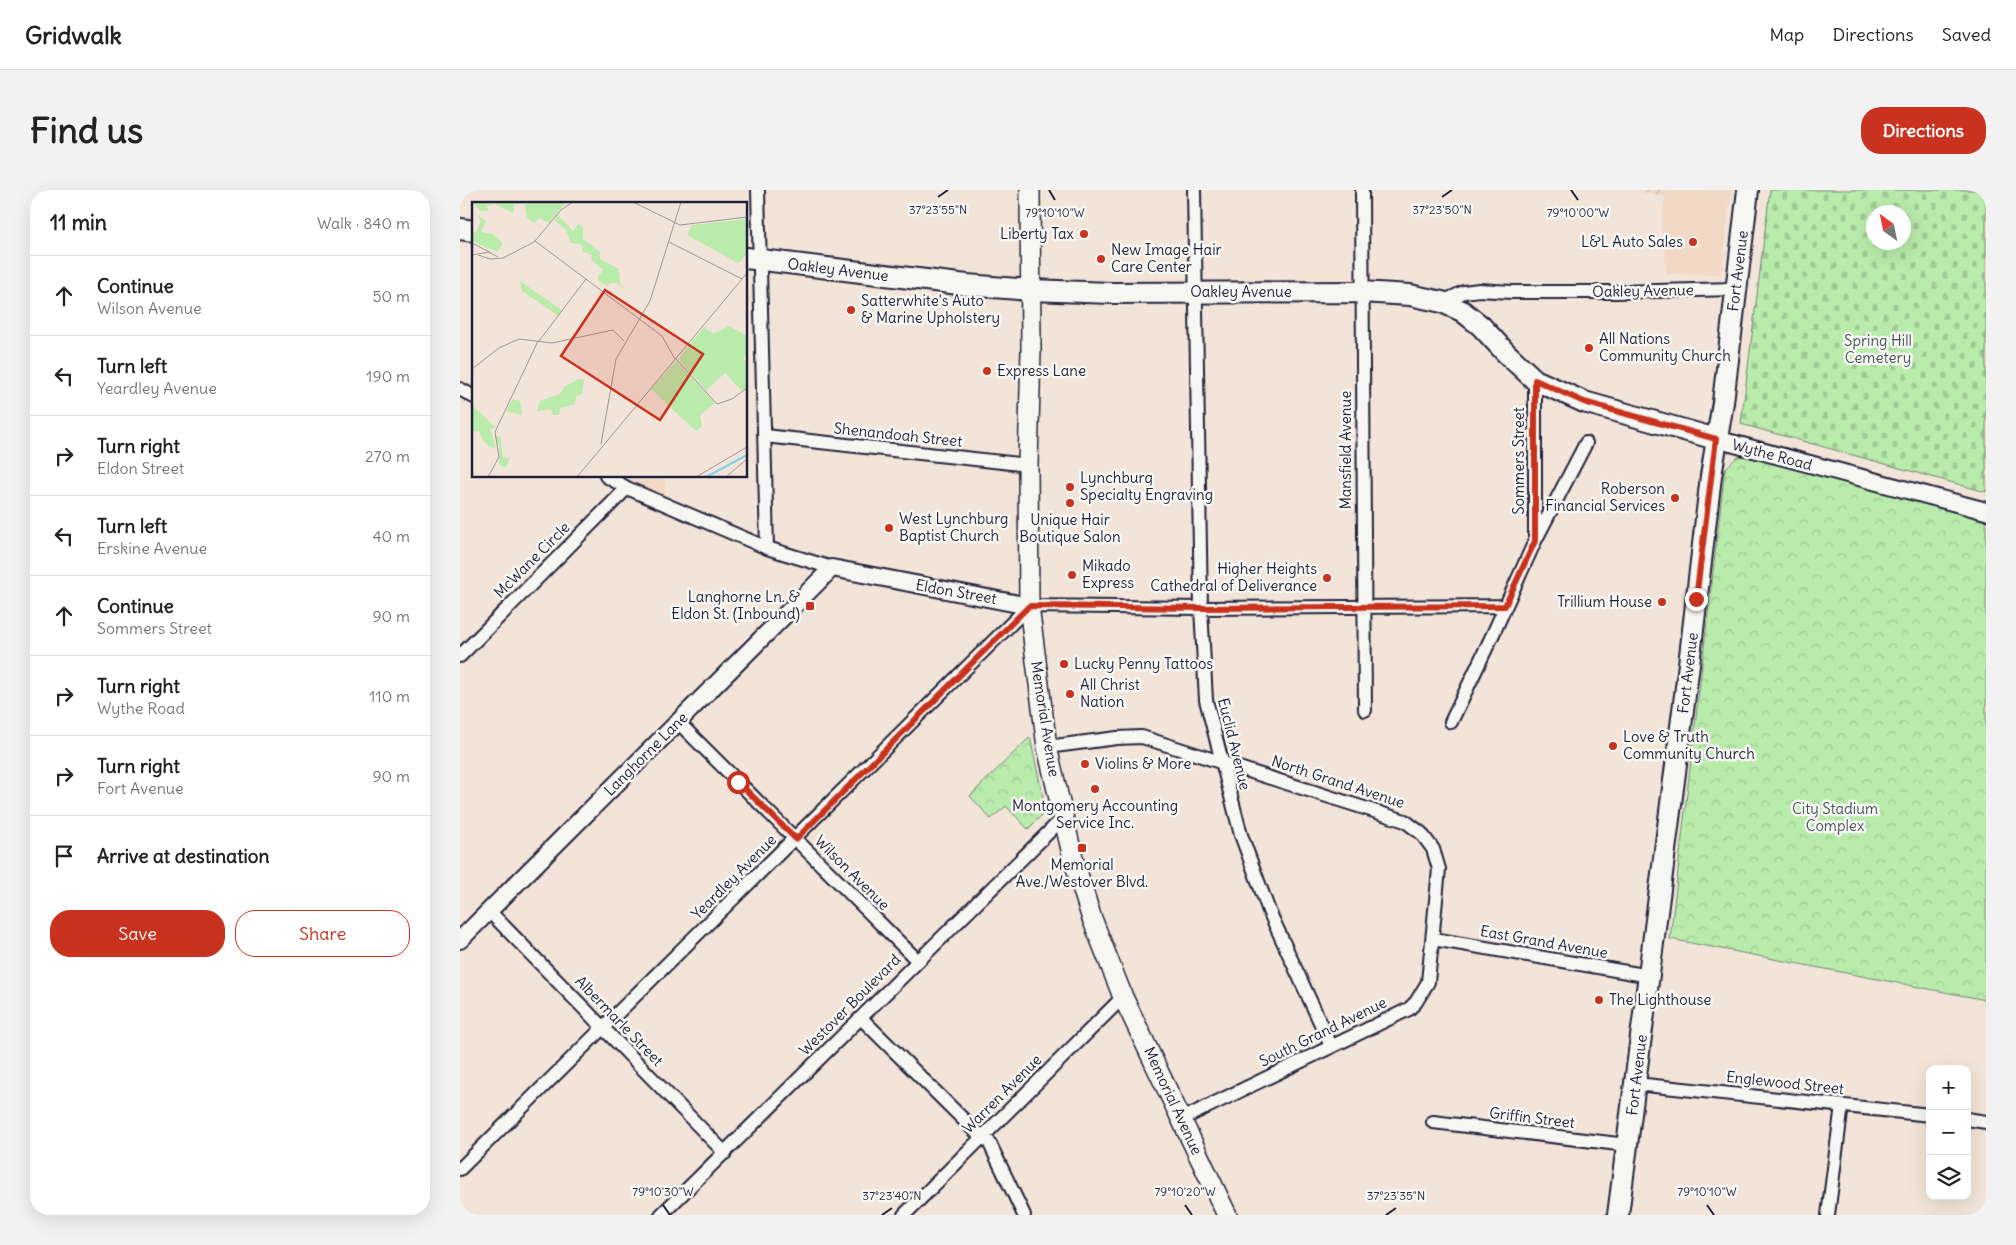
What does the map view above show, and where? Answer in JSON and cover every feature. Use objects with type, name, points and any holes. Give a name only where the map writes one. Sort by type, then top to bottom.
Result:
[{"type":"main road","name":"Memorial Avenue","points":[[1030,190],[1029,606],[1047,747],[1073,858],[1092,916],[1123,997],[1227,1215]]},
{"type":"main road","name":"Fort Avenue","points":[[1618,1215],[1650,976],[1716,439],[1723,402],[1748,190]]},
{"type":"main road","name":"Oakley Avenue","points":[[753,259],[967,286],[1031,290],[1111,292],[1362,292],[1410,295],[1442,302]]},
{"type":"main road","name":"Wythe Road","points":[[1442,302],[1462,311],[1481,326],[1535,380],[1584,402],[1716,439]]},
{"type":"street","points":[[758,190],[753,259],[764,436],[765,535],[767,548]]},
{"type":"street","name":"Euclid Avenue","points":[[1194,190],[1201,608],[1206,700],[1220,760],[1241,835],[1269,911],[1330,1046]]},
{"type":"street","name":"Mansfield Avenue","points":[[1362,190],[1365,710]]},
{"type":"street","name":"Oakley Avenue","points":[[1442,302],[1466,292],[1479,290],[1502,292],[1617,292],[1735,289]]},
{"type":"street","name":"Sommers Street","points":[[1535,380],[1535,541]]},
{"type":"street","points":[[460,389],[472,396]]},
{"type":"street","name":"Shenandoah Street","points":[[764,436],[1028,465]]},
{"type":"street","name":"Wythe Road","points":[[1716,439],[1986,511]]},
{"type":"street","points":[[1450,722],[1535,541],[1586,443]]},
{"type":"street","name":"Eldon Street","points":[[609,478],[626,488],[767,548],[832,568],[1029,606],[1201,608],[1505,606]]},
{"type":"street","name":"McWane Circle","points":[[460,656],[626,488]]},
{"type":"street","name":"Langhorne Lane","points":[[460,940],[832,568]]},
{"type":"street","name":"Yeardley Avenue","points":[[460,1169],[796,839],[1029,606]]},
{"type":"street","name":"Wilson Avenue","points":[[678,722],[918,961]]},
{"type":"street","name":"North Grand Avenue","points":[[1047,747],[1117,738],[1142,737],[1220,760],[1405,821],[1421,833],[1433,849],[1439,869],[1433,939]]},
{"type":"street","name":"Westover Boulevard","points":[[661,1215],[1063,818]]},
{"type":"street","name":"Albermarle Street","points":[[489,912],[724,1153]]},
{"type":"street","name":"East Grand Avenue","points":[[1433,939],[1650,976]]},
{"type":"street","name":"South Grand Avenue","points":[[1182,1119],[1409,1009],[1416,1002],[1428,982],[1433,939]]},
{"type":"street","name":"Warren Avenue","points":[[904,1215],[1123,997]]},
{"type":"street","points":[[861,1018],[973,1129],[989,1142],[1024,1215]]},
{"type":"street","name":"Englewood Street","points":[[1636,1084],[1926,1115]]},
{"type":"street","points":[[1828,1215],[1842,1105]]},
{"type":"street","points":[[1971,1120],[1986,1122]]},
{"type":"street","name":"Griffin Street","points":[[1433,1122],[1627,1145]]},
{"type":"shaded area","points":[[1634,190],[1668,190],[1665,196]]},
{"type":"shaded area","points":[[1668,190],[1731,190],[1721,274],[1666,274],[1665,251],[1661,229],[1665,196]]},
{"type":"shaded area","points":[[628,478],[665,478],[665,495],[661,497]]},
{"type":"green space","name":"Spring Hill Cemetery","points":[[1770,190],[1986,190],[1986,492],[1741,424]]},
{"type":"green space","name":"City Stadium Complex","points":[[1754,455],[1986,518],[1986,1000],[1670,939],[1725,469],[1737,457]]},
{"type":"green space","points":[[1030,737],[1046,811],[1028,829],[1006,806],[991,819],[970,796]]},
{"type":"place","name":"Liberty Tax","points":[[1084,234]]},
{"type":"place","name":"L&L Auto Sales","points":[[1693,242]]},
{"type":"place","name":"New Image Hair Care Center","points":[[1101,259]]},
{"type":"place","name":"Satterwhite's Auto & Marine Upholstery","points":[[851,310]]},
{"type":"place","name":"All Nations Community Church","points":[[1589,348]]},
{"type":"place","name":"Express Lane","points":[[987,371]]},
{"type":"place","name":"Lynchburg Specialty Engraving","points":[[1070,487]]},
{"type":"place","name":"Roberson Financial Services","points":[[1675,498]]},
{"type":"place","name":"Unique Hair Boutique Salon","points":[[1070,503]]},
{"type":"place","name":"West Lynchburg Baptist Church","points":[[889,528]]},
{"type":"place","name":"Mikado Express","points":[[1072,575]]},
{"type":"place","name":"Higher Heights Cathedral of Deliverance","points":[[1327,578]]},
{"type":"place","name":"Trillium House","points":[[1662,602]]},
{"type":"place","name":"Langhorne Ln. & Eldon St. (Inbound)","points":[[810,606]]},
{"type":"place","name":"Lucky Penny Tattoos","points":[[1064,664]]},
{"type":"place","name":"All Christ Nation","points":[[1070,694]]},
{"type":"place","name":"Love & Truth Community Church","points":[[1613,746]]},
{"type":"place","name":"Violins & More","points":[[1085,764]]},
{"type":"place","name":"Montgomery Accounting Service Inc.","points":[[1095,789]]},
{"type":"place","name":"Memorial Ave./Westover Blvd.","points":[[1082,848]]},
{"type":"place","name":"The Lighthouse","points":[[1599,1000]]},
{"type":"route","points":[[738,782],[796,839],[1029,606],[1201,608],[1505,606],[1535,541],[1535,380],[1584,402],[1716,439],[1696,599]]}]
